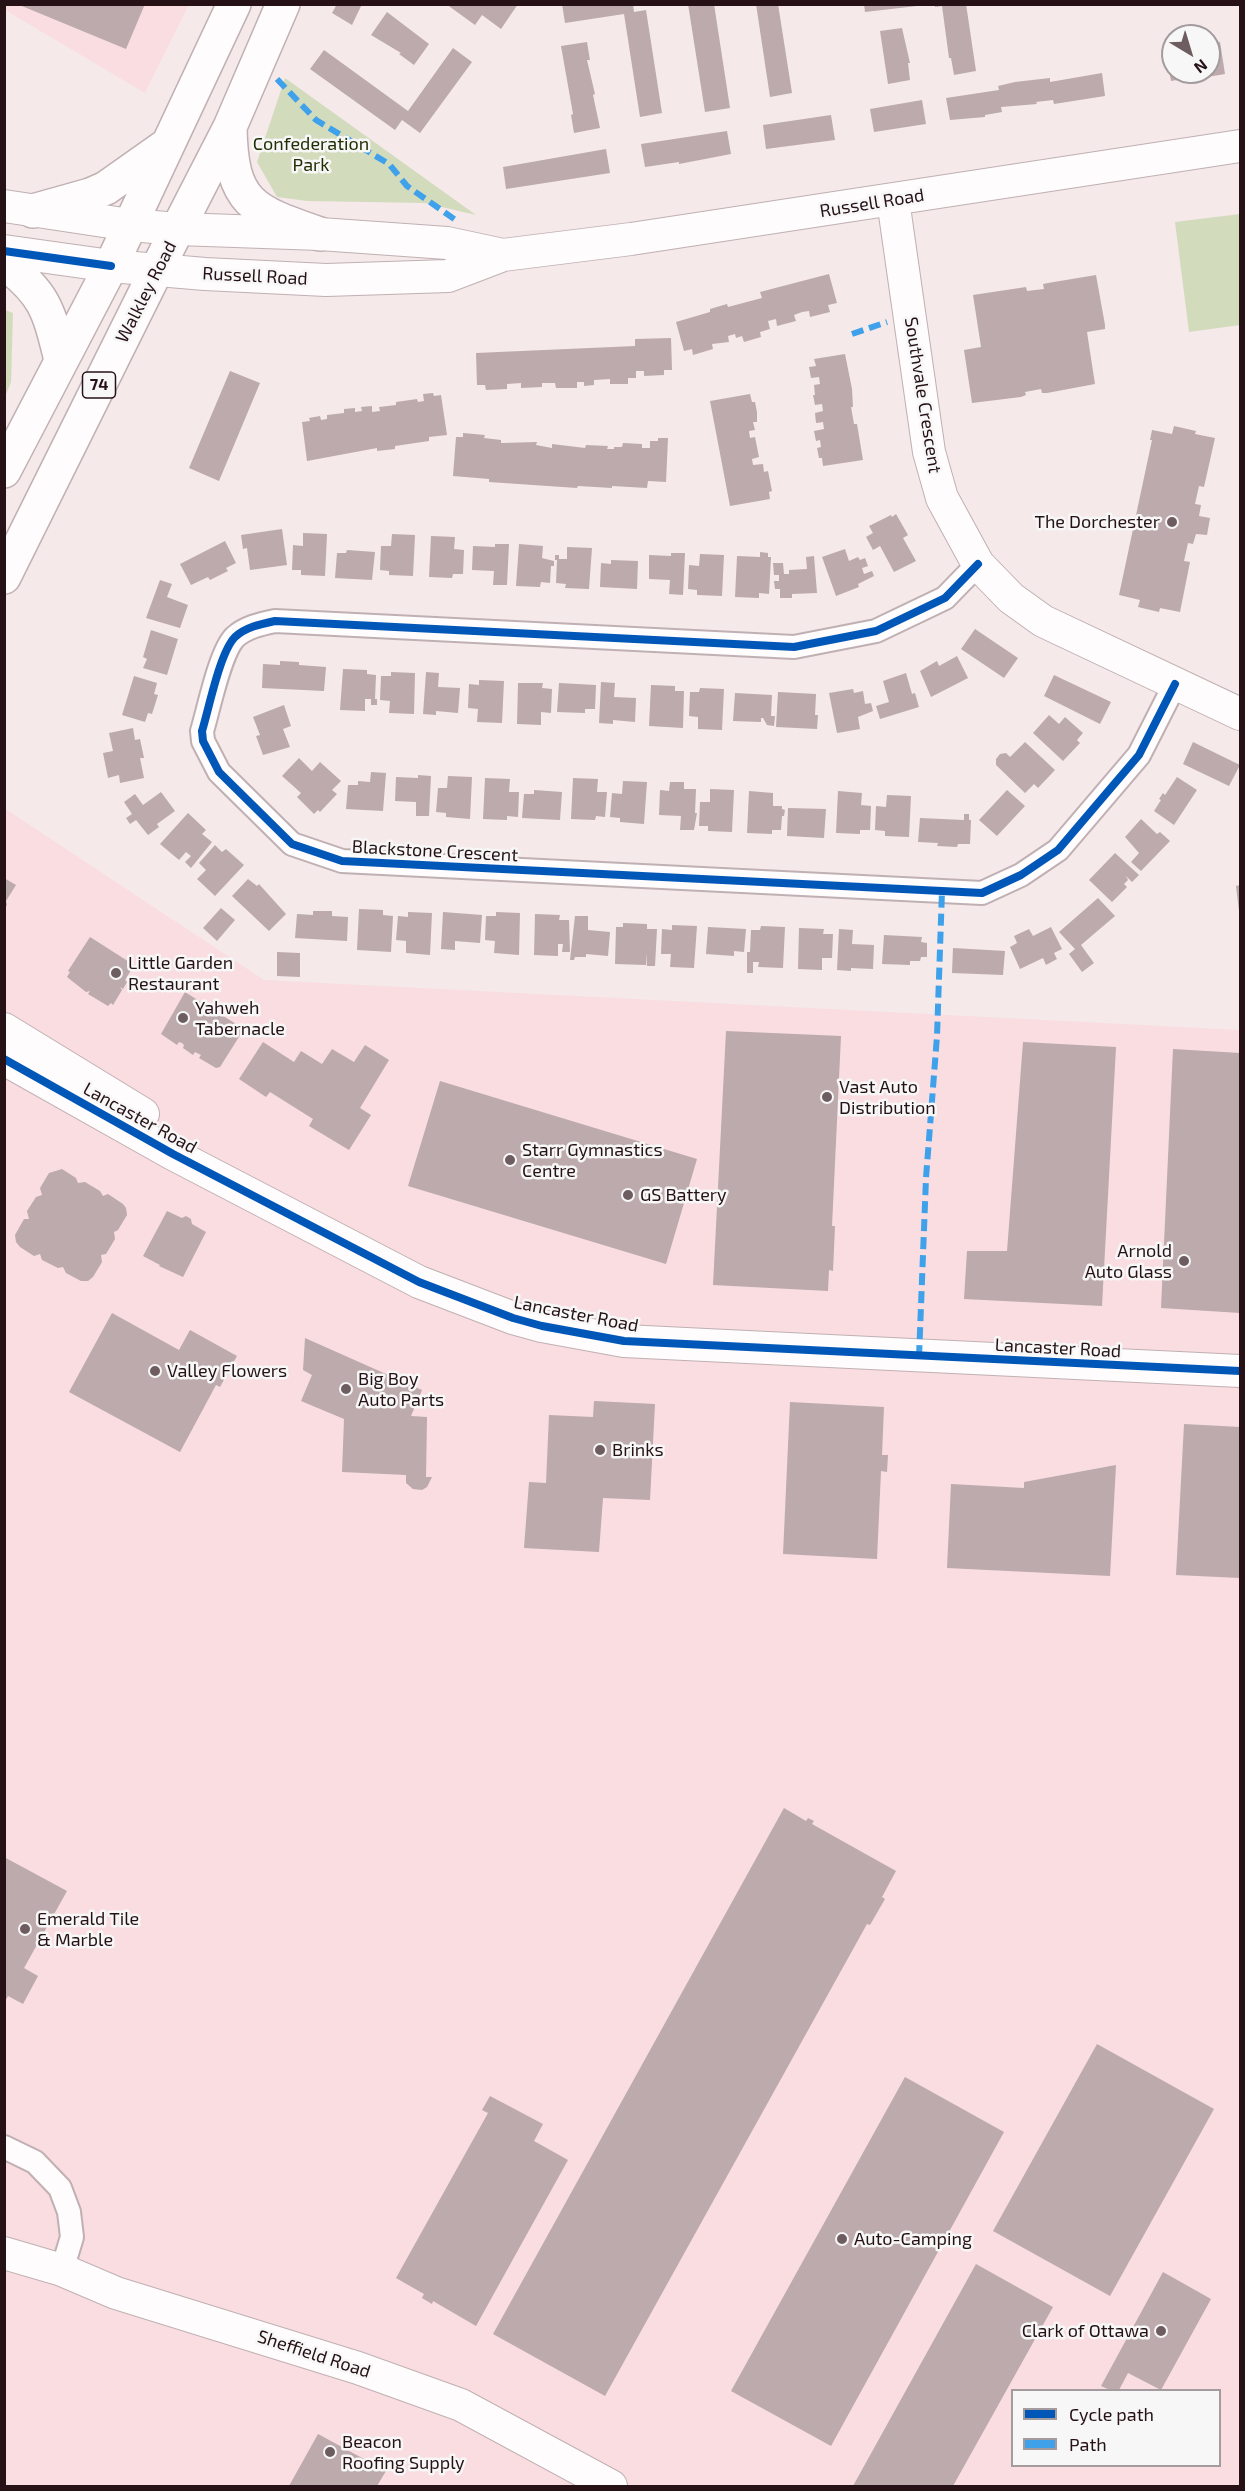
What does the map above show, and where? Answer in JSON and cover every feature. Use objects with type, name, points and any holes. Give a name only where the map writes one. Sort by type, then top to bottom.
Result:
[{"type":"main road","name":"74","points":[[4,471],[111,266],[234,4]]},
{"type":"main road","name":"Walkley Road","points":[[4,577],[230,127],[283,4]]},
{"type":"main road","points":[[230,127],[231,158],[241,191],[249,201],[274,218],[320,234]]},
{"type":"main road","points":[[19,209],[80,198],[106,188],[168,144]]},
{"type":"main road","points":[[4,263],[30,284],[41,297],[51,319],[61,360]]},
{"type":"street","name":"Russell Road","points":[[4,251],[156,271],[326,280],[448,276],[503,255],[597,244],[1240,146]]},
{"type":"street","name":"Southvale Crescent","points":[[893,200],[929,452],[942,498],[978,564],[1011,598],[1043,621],[1240,714]]},
{"type":"street","name":"Russell Road","points":[[19,209],[130,225],[178,229],[320,234],[447,243],[503,255]]},
{"type":"street","name":"Blackstone Crescent","points":[[978,564],[945,598],[876,631],[794,647],[275,621],[256,625],[236,636],[225,651],[202,731],[203,741],[219,772],[292,844],[342,861],[982,893],[1021,875],[1058,850],[1139,755],[1175,684]]},
{"type":"street","name":"Lancaster Road","points":[[4,1029],[177,1146]]},
{"type":"street","name":"Lancaster Road","points":[[4,1059],[177,1146],[338,1240],[419,1282],[484,1308],[542,1326],[624,1341],[1240,1371]]},
{"type":"street","points":[[4,2147],[35,2162],[60,2188],[69,2212],[72,2236],[62,2270]]},
{"type":"street","name":"Sheffield Road","points":[[4,2253],[62,2270],[116,2293],[347,2365],[461,2405],[611,2487]]},
{"type":"shaded area","points":[[5,4],[189,5],[145,93],[5,10]]},
{"type":"shaded area","points":[[4,808],[264,980],[1240,1030],[1240,2486],[5,2486]]},
{"type":"green space","name":"Confederation Park","points":[[285,78],[476,215],[425,203],[307,201],[277,197],[257,162]]},
{"type":"green space","points":[[1240,214],[1240,325],[1189,332],[1175,222]]},
{"type":"green space","points":[[5,310],[13,313],[11,382],[5,397]]},
{"type":"building","points":[[17,4],[145,4],[126,49]]},
{"type":"building","points":[[337,4],[362,4],[352,25],[332,13]]},
{"type":"building","points":[[446,4],[488,6],[518,4],[501,29],[482,15],[475,25]]},
{"type":"building","points":[[562,4],[633,4],[634,12],[646,10],[662,113],[640,117],[624,14],[565,23]]},
{"type":"building","points":[[688,4],[714,4],[730,108],[705,112]]},
{"type":"building","points":[[756,4],[778,4],[792,93],[770,97]]},
{"type":"building","points":[[864,4],[917,4],[917,6],[865,12]]},
{"type":"building","points":[[935,4],[966,4],[976,71],[954,75],[951,58],[949,58],[942,6],[935,7]]},
{"type":"building","points":[[387,12],[429,44],[414,65],[399,54],[401,53],[371,35]]},
{"type":"building","points":[[902,28],[910,63],[908,63],[910,80],[888,84],[880,31]]},
{"type":"building","points":[[587,42],[590,60],[587,60],[600,128],[574,133],[571,115],[573,114],[561,46]]},
{"type":"building","points":[[453,48],[472,62],[420,133],[402,120],[395,130],[310,69],[324,50],[408,111]]},
{"type":"building","points":[[1221,48],[1225,74],[1221,75]]},
{"type":"building","points":[[1102,73],[1105,96],[1054,104],[1053,100],[1036,102],[1037,104],[1001,107],[1002,112],[985,115],[985,117],[950,120],[946,98],[999,90],[998,86],[1015,82],[1050,78],[1050,82]]},
{"type":"building","points":[[922,100],[926,124],[874,132],[870,109]]},
{"type":"building","points":[[831,115],[835,140],[766,149],[763,125]]},
{"type":"building","points":[[727,131],[731,154],[679,164],[679,162],[645,167],[641,144]]},
{"type":"building","points":[[606,149],[610,173],[506,189],[503,167]]},
{"type":"building","points":[[829,274],[837,303],[828,305],[830,312],[810,317],[809,311],[802,312],[794,315],[796,321],[777,326],[776,319],[768,321],[770,329],[760,332],[761,337],[744,342],[742,336],[736,338],[735,334],[728,336],[729,342],[712,344],[713,349],[693,355],[692,349],[684,351],[676,322],[710,312],[710,309],[727,304],[728,307],[762,298],[760,292]]},
{"type":"building","points":[[1096,275],[1105,329],[1087,332],[1095,384],[1047,393],[1042,393],[1041,389],[1025,392],[1026,395],[1021,397],[972,403],[964,350],[981,347],[973,295],[1026,287],[1027,291],[1044,289],[1043,284]]},
{"type":"building","points":[[671,338],[672,370],[664,370],[664,375],[644,376],[644,371],[636,371],[636,378],[628,378],[628,384],[610,384],[610,379],[594,380],[594,385],[584,386],[584,382],[577,382],[577,388],[556,388],[555,383],[542,383],[542,387],[521,388],[521,383],[507,384],[507,389],[486,390],[485,385],[477,385],[476,353],[635,346],[635,339]]},
{"type":"building","points":[[845,354],[852,389],[853,407],[851,407],[854,424],[857,424],[863,460],[823,466],[817,448],[821,447],[820,440],[816,441],[814,431],[824,429],[823,422],[816,423],[815,413],[823,411],[822,404],[815,405],[813,395],[815,395],[814,385],[820,384],[819,377],[811,378],[809,367],[816,366],[814,359]]},
{"type":"building","points":[[230,371],[260,383],[219,481],[189,468]]},
{"type":"building","points":[[433,393],[434,396],[441,395],[447,435],[429,437],[429,441],[395,446],[395,449],[377,451],[377,448],[307,461],[302,422],[310,421],[309,418],[320,416],[321,420],[327,419],[327,415],[344,413],[344,409],[355,408],[355,412],[362,411],[361,407],[372,406],[372,412],[380,411],[379,407],[396,405],[396,402],[417,399],[418,402],[424,401],[423,394]]},
{"type":"building","points":[[750,394],[752,402],[755,402],[757,422],[753,422],[755,430],[749,431],[750,438],[755,437],[759,457],[752,459],[753,465],[763,464],[764,472],[768,471],[772,491],[769,492],[770,499],[730,506],[710,401]]},
{"type":"building","name":"The Dorchester","points":[[1174,426],[1215,438],[1204,487],[1199,486],[1195,504],[1201,505],[1199,516],[1210,518],[1207,535],[1196,534],[1193,544],[1188,543],[1184,561],[1190,562],[1180,612],[1160,608],[1159,612],[1138,607],[1140,600],[1119,595],[1152,440],[1150,440],[1152,430],[1172,434]]},
{"type":"building","points":[[463,433],[485,435],[484,438],[501,440],[501,443],[537,442],[536,445],[552,448],[552,444],[585,448],[586,445],[608,446],[607,449],[614,449],[614,447],[622,447],[623,443],[642,444],[642,448],[650,448],[650,441],[668,438],[666,482],[648,481],[647,488],[578,486],[577,488],[489,482],[489,479],[453,476],[456,437],[463,437]]},
{"type":"building","points":[[896,514],[908,535],[903,538],[916,561],[894,572],[880,546],[873,550],[866,537],[873,533],[869,526]]},
{"type":"building","points":[[282,529],[287,565],[250,570],[247,548],[243,549],[241,535]]},
{"type":"building","points":[[303,533],[327,534],[325,576],[301,575],[301,570],[292,570],[293,545],[303,546]]},
{"type":"building","points":[[392,534],[415,535],[413,576],[389,575],[389,571],[380,570],[381,546],[391,546]]},
{"type":"building","points":[[431,536],[455,537],[454,549],[464,550],[463,574],[453,574],[452,578],[429,577]]},
{"type":"building","points":[[225,541],[236,563],[226,568],[228,571],[210,580],[208,577],[191,585],[180,564]]},
{"type":"building","points":[[495,544],[509,544],[507,585],[493,585],[494,571],[472,570],[473,546],[495,547]]},
{"type":"building","points":[[519,544],[543,546],[542,558],[554,561],[554,566],[551,566],[550,583],[541,582],[540,587],[516,586]]},
{"type":"building","points":[[567,547],[592,548],[589,589],[565,588],[566,584],[556,583],[557,560],[555,560],[555,555],[559,555],[559,559],[567,559]]},
{"type":"building","points":[[845,549],[849,561],[858,557],[860,560],[865,558],[868,566],[862,568],[864,574],[872,571],[874,576],[858,584],[859,587],[836,596],[822,557]]},
{"type":"building","points":[[347,550],[375,552],[372,580],[335,578],[337,553],[346,553]]},
{"type":"building","points":[[760,552],[768,553],[768,557],[771,557],[769,594],[759,593],[759,598],[735,597],[737,556],[760,557]]},
{"type":"building","points":[[671,553],[685,553],[683,595],[669,594],[670,580],[649,579],[649,555],[671,556]]},
{"type":"building","points":[[700,554],[724,555],[722,596],[697,595],[697,590],[688,589],[689,565],[699,566]]},
{"type":"building","points":[[814,556],[817,593],[792,594],[792,598],[780,598],[780,589],[775,589],[774,581],[779,581],[779,575],[774,575],[773,563],[783,563],[784,574],[789,574],[789,570],[807,569],[806,557]]},
{"type":"building","points":[[611,560],[638,561],[637,589],[600,587],[601,563],[611,564]]},
{"type":"building","points":[[160,580],[172,584],[167,597],[188,605],[180,628],[146,618]]},
{"type":"building","points":[[975,629],[1018,658],[1004,678],[961,649]]},
{"type":"building","points":[[151,630],[178,639],[167,675],[143,668],[147,659],[143,657]]},
{"type":"building","points":[[957,656],[968,678],[931,697],[920,671],[937,661],[939,666]]},
{"type":"building","points":[[280,661],[326,667],[324,691],[262,688],[263,664],[280,665]]},
{"type":"building","points":[[343,669],[367,670],[367,674],[376,675],[377,705],[371,705],[371,699],[365,699],[365,711],[340,710]]},
{"type":"building","points":[[391,672],[415,673],[414,714],[389,713],[390,701],[380,700],[381,676],[391,676]]},
{"type":"building","points":[[426,672],[439,673],[438,687],[460,688],[458,713],[436,711],[436,715],[423,714]]},
{"type":"building","points":[[906,673],[912,694],[915,693],[919,707],[880,719],[876,706],[889,702],[883,681]]},
{"type":"building","points":[[1054,675],[1111,702],[1100,724],[1044,696]]},
{"type":"building","points":[[134,676],[157,683],[154,694],[158,695],[152,714],[148,713],[145,722],[122,715]]},
{"type":"building","points":[[479,680],[504,681],[502,723],[477,722],[478,709],[468,708],[469,684],[479,685]]},
{"type":"building","points":[[601,682],[615,683],[614,697],[636,698],[635,722],[613,720],[613,724],[599,723]]},
{"type":"building","points":[[518,683],[543,683],[542,688],[552,689],[551,713],[541,712],[541,725],[517,724]]},
{"type":"building","points":[[559,683],[596,685],[595,709],[585,709],[585,713],[557,712]]},
{"type":"building","points":[[651,685],[675,686],[675,691],[684,691],[683,728],[649,726]]},
{"type":"building","points":[[700,688],[724,689],[722,730],[698,729],[698,717],[689,716],[690,692],[699,692]]},
{"type":"building","points":[[853,689],[854,693],[863,691],[865,704],[871,703],[873,711],[858,717],[860,729],[837,733],[829,693]]},
{"type":"building","points":[[778,692],[816,694],[817,729],[776,727]]},
{"type":"building","points":[[735,693],[772,695],[771,716],[775,716],[774,726],[767,725],[763,718],[761,722],[733,721]]},
{"type":"building","points":[[284,705],[291,726],[283,729],[290,747],[263,755],[256,736],[260,735],[253,717]]},
{"type":"building","points":[[1049,715],[1059,724],[1065,717],[1083,733],[1077,740],[1080,743],[1063,761],[1033,733]]},
{"type":"building","points":[[133,728],[135,740],[140,739],[144,758],[140,758],[144,778],[120,783],[119,775],[108,778],[103,753],[113,751],[109,733]]},
{"type":"building","points":[[1025,742],[1055,770],[1038,788],[1034,784],[1025,793],[996,765],[996,759],[1000,754],[1006,753],[1010,757]]},
{"type":"building","points":[[1193,742],[1240,765],[1229,786],[1183,764]]},
{"type":"building","points":[[299,758],[312,771],[320,762],[341,781],[332,790],[337,794],[320,812],[318,810],[314,814],[297,797],[301,793],[282,776]]},
{"type":"building","points":[[371,772],[386,773],[383,811],[346,809],[348,785],[358,785],[358,781],[370,782]]},
{"type":"building","points":[[418,775],[431,776],[429,816],[416,816],[416,802],[395,801],[396,777],[418,778]]},
{"type":"building","points":[[448,776],[472,777],[470,819],[446,817],[446,813],[436,812],[438,788],[447,788]]},
{"type":"building","points":[[1177,777],[1197,790],[1174,825],[1154,811],[1163,793],[1165,795]]},
{"type":"building","points":[[485,778],[510,779],[509,792],[519,792],[518,817],[507,816],[507,820],[483,819]]},
{"type":"building","points":[[573,778],[598,779],[597,792],[607,792],[605,817],[596,816],[595,820],[571,819]]},
{"type":"building","points":[[623,781],[647,782],[644,824],[620,822],[620,818],[610,817],[612,793],[622,794]]},
{"type":"building","points":[[670,782],[684,782],[684,789],[696,789],[695,813],[697,813],[694,830],[680,830],[681,816],[659,815],[660,790],[669,791]]},
{"type":"building","points":[[710,789],[734,790],[732,832],[708,831],[708,826],[699,826],[700,802],[710,802]]},
{"type":"building","points":[[534,790],[562,792],[560,820],[522,818],[524,794],[534,794]]},
{"type":"building","points":[[1007,790],[1025,806],[997,836],[979,820]]},
{"type":"building","points":[[749,791],[773,793],[773,806],[782,806],[785,810],[781,830],[772,830],[772,834],[747,833]]},
{"type":"building","points":[[838,791],[862,793],[861,805],[871,806],[870,830],[860,830],[860,834],[836,833]]},
{"type":"building","points":[[161,792],[175,811],[157,824],[159,827],[148,835],[136,820],[130,824],[126,818],[132,814],[124,802],[135,794],[143,805]]},
{"type":"building","points":[[887,795],[911,796],[909,837],[885,836],[885,831],[875,830],[876,806],[886,807]]},
{"type":"building","points":[[788,808],[826,809],[824,838],[787,836]]},
{"type":"building","points":[[188,813],[206,830],[202,834],[212,842],[191,868],[185,862],[191,856],[186,852],[179,860],[160,844]]},
{"type":"building","points":[[964,814],[969,814],[969,820],[971,820],[970,844],[958,844],[957,847],[918,842],[920,818],[964,820]]},
{"type":"building","points":[[1141,819],[1157,834],[1160,832],[1170,841],[1141,871],[1131,862],[1139,853],[1125,837]]},
{"type":"building","points":[[215,845],[222,852],[226,849],[244,865],[215,896],[197,879],[206,870],[199,863]]},
{"type":"building","points":[[1115,853],[1139,875],[1132,882],[1126,876],[1128,880],[1124,884],[1127,887],[1112,902],[1089,880]]},
{"type":"building","points":[[4,878],[16,885],[6,901],[7,905],[4,910]]},
{"type":"building","points":[[248,879],[257,886],[259,884],[286,914],[269,931],[232,896]]},
{"type":"building","points":[[1240,885],[1240,911],[1239,911],[1236,886]]},
{"type":"building","points":[[1098,898],[1115,916],[1081,945],[1094,963],[1082,972],[1069,954],[1075,949],[1059,932]]},
{"type":"building","points":[[221,908],[235,920],[217,941],[203,928]]},
{"type":"building","points":[[359,909],[383,910],[383,915],[393,916],[391,952],[357,950]]},
{"type":"building","points":[[313,911],[332,911],[332,916],[348,917],[347,941],[295,938],[297,914],[313,915]]},
{"type":"building","points":[[408,912],[432,913],[430,955],[406,953],[406,941],[396,940],[398,916],[408,917]]},
{"type":"building","points":[[443,912],[482,915],[480,943],[455,941],[455,950],[441,949]]},
{"type":"building","points":[[496,912],[520,913],[519,955],[494,953],[495,941],[485,940],[486,916],[496,916]]},
{"type":"building","points":[[535,914],[560,915],[559,920],[569,920],[570,952],[562,952],[563,944],[558,944],[558,956],[534,955]]},
{"type":"building","points":[[575,916],[588,916],[588,930],[610,932],[608,956],[586,954],[586,957],[575,957],[574,960],[570,960]]},
{"type":"building","points":[[623,923],[647,924],[647,929],[657,929],[655,966],[647,966],[646,953],[646,965],[615,964],[616,927],[623,927]]},
{"type":"building","points":[[672,925],[697,926],[694,968],[670,967],[671,954],[661,954],[662,929],[672,930]]},
{"type":"building","points":[[761,926],[785,927],[783,968],[758,967],[759,962],[753,962],[753,973],[747,973],[747,952],[750,952],[751,930],[760,930]]},
{"type":"building","points":[[708,927],[746,929],[744,952],[734,951],[734,956],[706,954]]},
{"type":"building","points":[[1051,927],[1062,949],[1054,953],[1057,959],[1046,965],[1043,958],[1020,969],[1010,947],[1017,943],[1014,936],[1029,929],[1033,936]]},
{"type":"building","points":[[799,928],[824,929],[823,934],[833,934],[832,958],[822,958],[822,970],[798,969]]},
{"type":"building","points":[[839,929],[853,930],[852,944],[874,945],[873,969],[837,970]]},
{"type":"building","points":[[884,935],[922,937],[921,942],[927,943],[927,957],[921,957],[920,961],[910,961],[910,965],[882,964]]},
{"type":"building","points":[[90,937],[134,965],[125,980],[127,982],[123,989],[120,987],[122,990],[113,1005],[111,1003],[108,1006],[88,994],[90,991],[86,992],[67,977],[70,972],[68,971]]},
{"type":"building","points":[[953,948],[1005,951],[1003,975],[952,973]]},
{"type":"building","points":[[277,952],[300,953],[300,977],[277,976]]},
{"type":"building","points":[[185,992],[244,1029],[220,1067],[216,1068],[199,1058],[201,1055],[195,1052],[193,1055],[183,1048],[182,1043],[179,1042],[177,1045],[161,1034]]},
{"type":"building","points":[[726,1031],[841,1036],[832,1226],[835,1226],[833,1271],[829,1270],[828,1291],[713,1285]]},
{"type":"building","points":[[263,1042],[294,1062],[301,1051],[322,1064],[332,1049],[354,1062],[365,1045],[389,1060],[360,1108],[371,1115],[349,1150],[309,1126],[313,1119],[270,1092],[266,1097],[239,1079]]},
{"type":"building","points":[[1023,1042],[1116,1047],[1102,1306],[964,1299],[967,1251],[1007,1251]]},
{"type":"building","points":[[1173,1049],[1240,1053],[1240,1313],[1161,1308]]},
{"type":"building","points":[[440,1081],[697,1159],[666,1264],[408,1186]]},
{"type":"building","points":[[62,1169],[76,1178],[78,1183],[85,1182],[100,1191],[103,1196],[108,1194],[126,1208],[127,1215],[118,1230],[114,1232],[115,1239],[106,1254],[101,1255],[102,1262],[88,1281],[81,1281],[66,1273],[63,1267],[58,1268],[42,1260],[40,1254],[34,1256],[16,1242],[15,1235],[24,1219],[29,1219],[27,1211],[36,1197],[42,1195],[40,1188],[49,1173]]},
{"type":"building","points":[[167,1211],[182,1218],[186,1216],[191,1219],[192,1224],[206,1232],[183,1277],[143,1256]]},
{"type":"building","name":"Valley Flowers","points":[[112,1313],[179,1350],[190,1330],[237,1356],[220,1387],[216,1385],[180,1452],[69,1392]]},
{"type":"building","points":[[305,1338],[422,1390],[411,1416],[427,1417],[426,1477],[432,1477],[427,1487],[422,1490],[413,1489],[406,1483],[406,1475],[342,1472],[344,1419],[301,1401],[312,1375],[303,1370]]},
{"type":"building","name":"Brinks","points":[[594,1401],[655,1404],[650,1500],[603,1498],[599,1552],[524,1548],[529,1482],[546,1483],[549,1415],[593,1417]]},
{"type":"building","points":[[790,1402],[884,1407],[882,1455],[888,1455],[887,1472],[881,1471],[877,1559],[783,1554]]},
{"type":"building","points":[[1184,1424],[1240,1427],[1240,1578],[1176,1575]]},
{"type":"building","points":[[1116,1465],[1110,1576],[947,1568],[951,1484],[1024,1488],[1024,1482]]},
{"type":"building","points":[[784,1808],[806,1821],[808,1818],[814,1821],[812,1824],[896,1871],[882,1897],[885,1899],[870,1925],[867,1924],[605,2396],[493,2334]]},
{"type":"building","name":"Emerald Tile & Marble","points":[[4,1857],[67,1891],[24,1968],[38,1976],[23,2004],[8,1996],[4,2003]]},
{"type":"building","points":[[1097,2044],[1214,2109],[1110,2296],[993,2231]]},
{"type":"building","points":[[905,2077],[1004,2132],[831,2446],[731,2391]]},
{"type":"building","points":[[490,2096],[543,2124],[534,2141],[568,2160],[476,2326],[433,2301],[432,2304],[422,2298],[424,2294],[396,2278],[488,2113],[482,2110]]},
{"type":"building","points":[[976,2264],[1053,2307],[953,2486],[853,2486]]},
{"type":"building","name":"Clark of Ottawa","points":[[1163,2272],[1211,2299],[1162,2389],[1128,2373],[1120,2389],[1108,2389],[1101,2386]]},
{"type":"building","name":"Beacon Roofing Supply","points":[[318,2434],[386,2471],[377,2486],[289,2486]]},
{"type":"marked path","points":[[277,79],[316,120],[389,164],[407,186],[457,221]]},
{"type":"marked path","points":[[852,334],[887,322]]},
{"type":"marked path","points":[[919,1357],[926,1178],[937,1036],[942,891]]},
{"type":"cycle path","points":[[4,251],[111,266]]},
{"type":"cycle path","points":[[978,564],[945,598],[876,631],[794,647],[270,622],[244,631],[230,644],[224,655],[212,695],[202,731],[203,741],[219,772],[292,844],[342,861],[982,893],[1021,875],[1058,850],[1139,755],[1175,684]]},
{"type":"cycle path","points":[[4,1059],[173,1154],[419,1282],[513,1318],[542,1326],[624,1341],[1240,1371]]},
{"type":"place","name":"The Dorchester","points":[[1172,522]]},
{"type":"place","name":"Little Garden Restaurant","points":[[116,973]]},
{"type":"place","name":"Yahweh Tabernacle","points":[[183,1018]]},
{"type":"place","name":"Vast Auto Distribution","points":[[827,1097]]},
{"type":"place","name":"Starr Gymnastics Centre","points":[[510,1160]]},
{"type":"place","name":"GS Battery","points":[[628,1195]]},
{"type":"place","name":"Arnold Auto Glass","points":[[1184,1261]]},
{"type":"place","name":"Valley Flowers","points":[[155,1371]]},
{"type":"place","name":"Big Boy Auto Parts","points":[[346,1389]]},
{"type":"place","name":"Brinks","points":[[600,1450]]},
{"type":"place","name":"Emerald Tile & Marble","points":[[25,1929]]},
{"type":"place","name":"Auto-Camping","points":[[842,2239]]},
{"type":"place","name":"Clark of Ottawa","points":[[1161,2331]]},
{"type":"place","name":"Beacon Roofing Supply","points":[[330,2452]]}]
